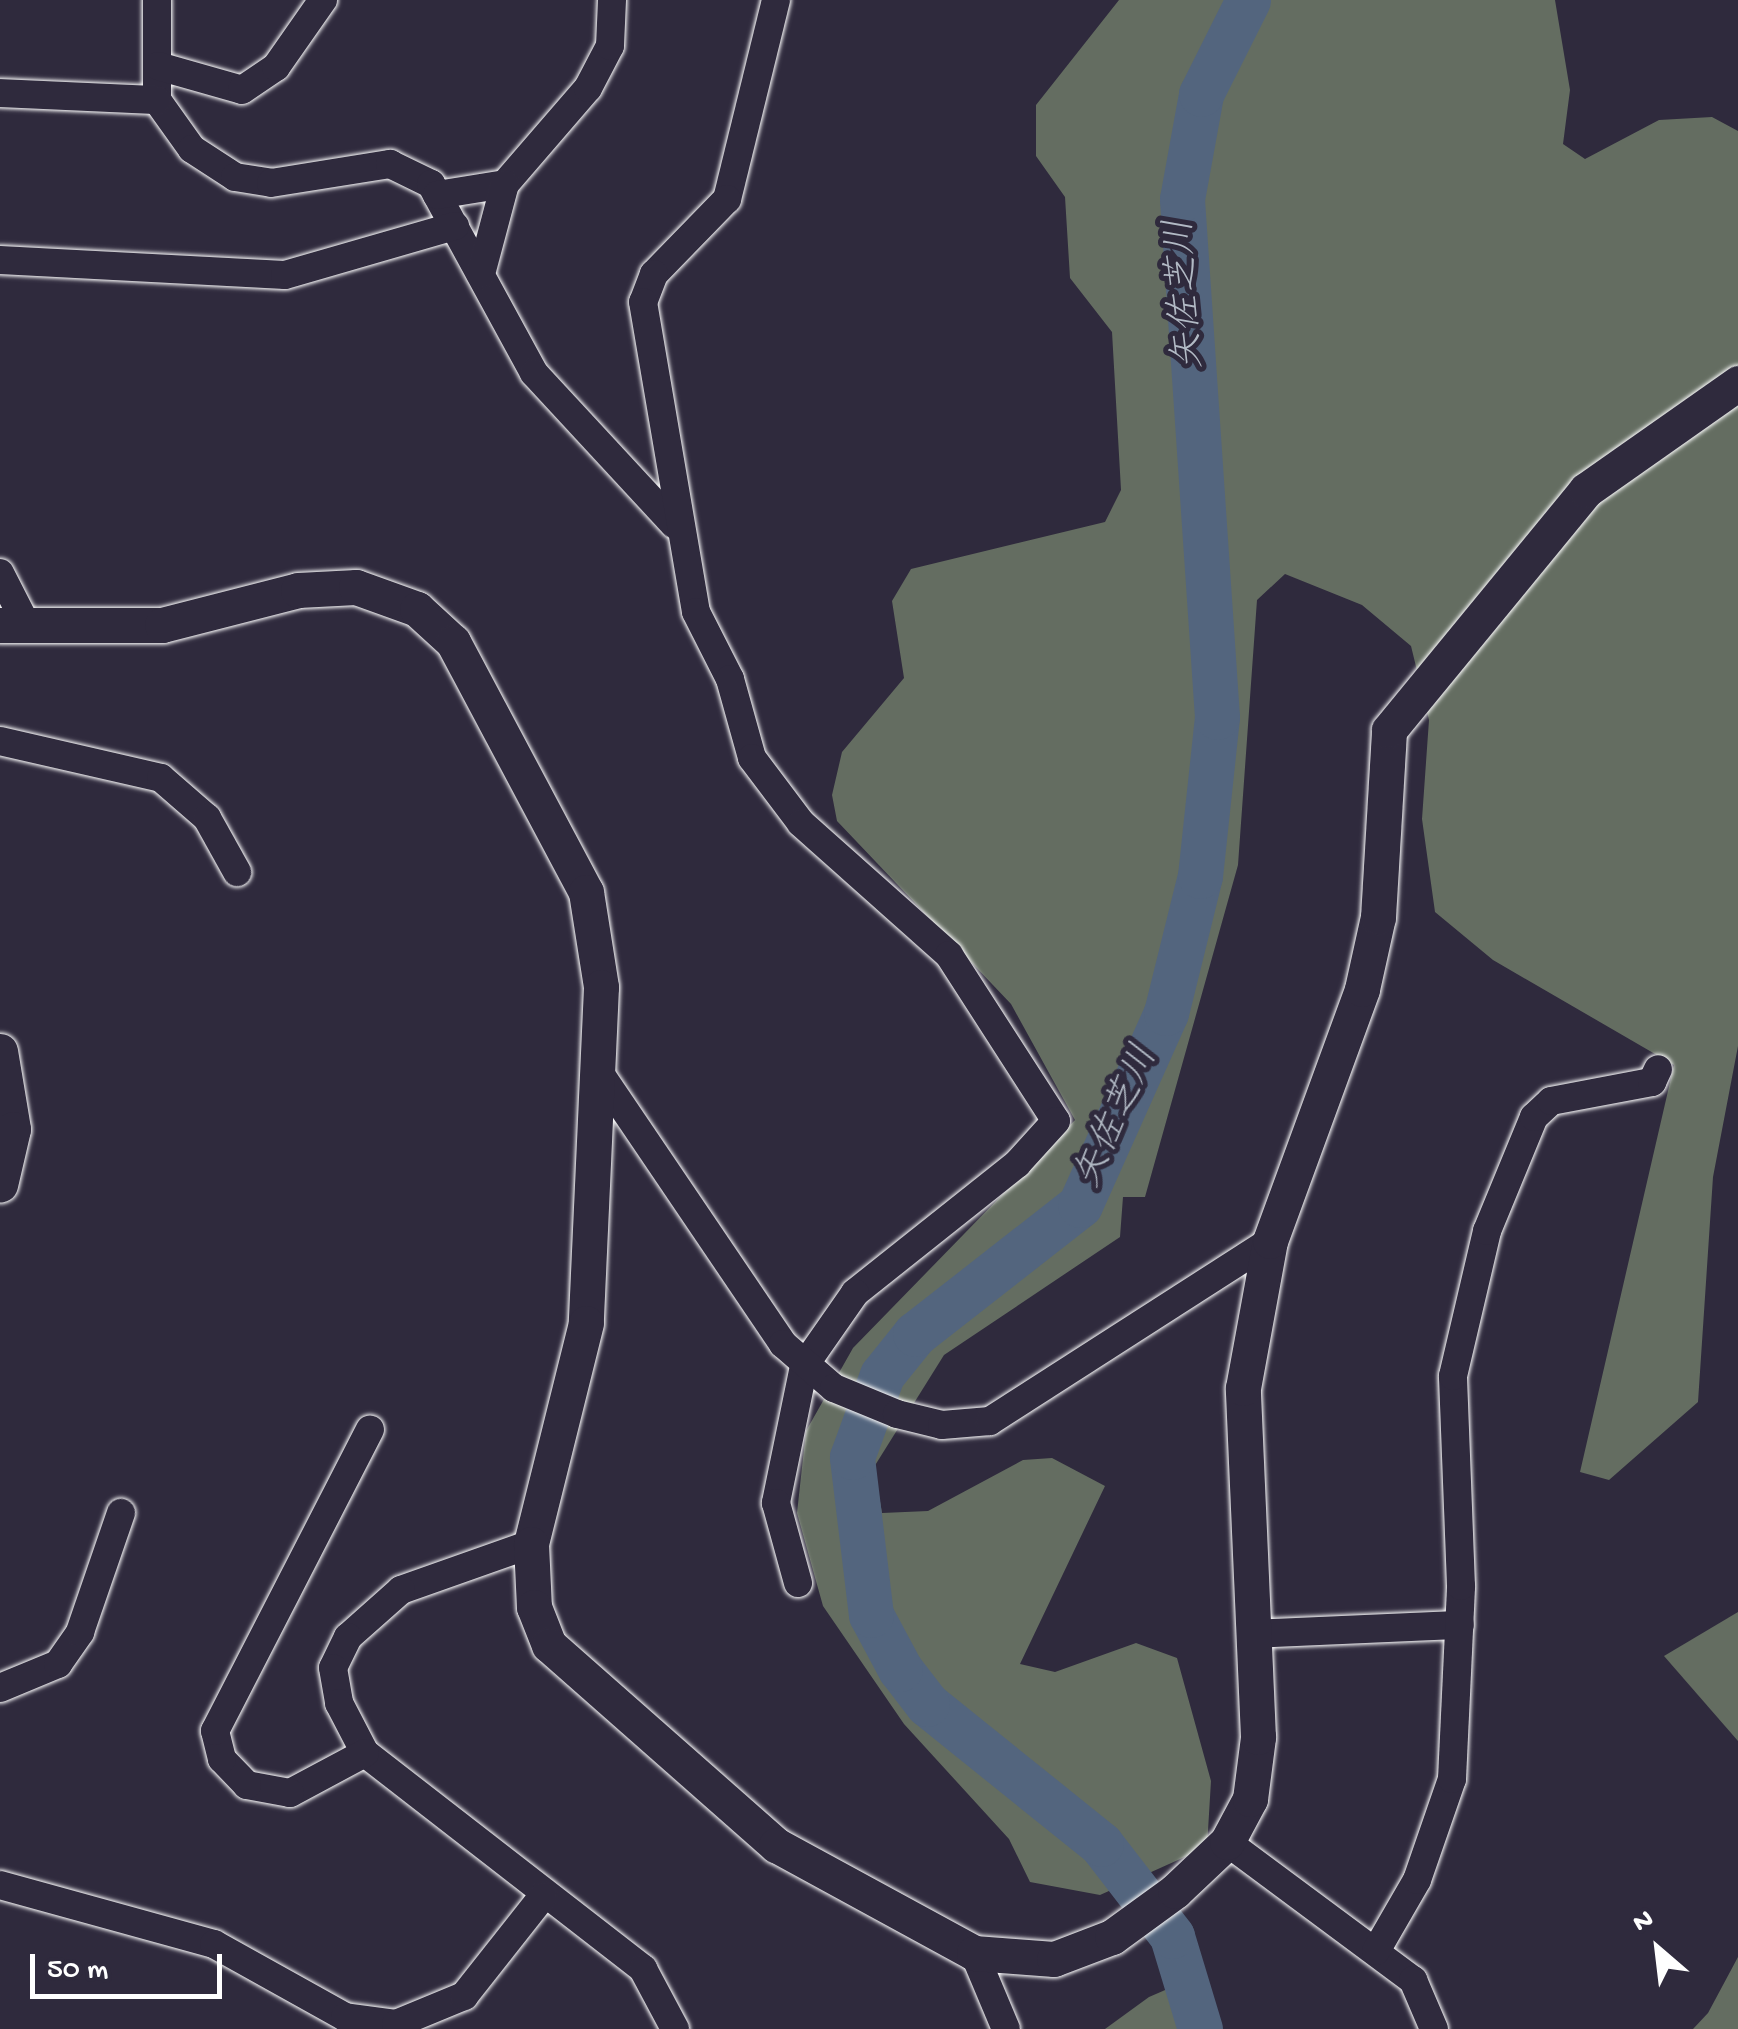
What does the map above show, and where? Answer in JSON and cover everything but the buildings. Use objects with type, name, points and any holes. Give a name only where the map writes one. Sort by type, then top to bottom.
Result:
[{"type":"street","points":[[157,0],[157,100],[192,149],[236,177],[271,183],[390,164],[437,195],[534,373],[674,524]]},
{"type":"street","points":[[158,66],[242,90],[276,67],[323,0]]},
{"type":"street","points":[[481,274],[505,184],[588,88],[610,46],[612,0]]},
{"type":"street","points":[[776,0],[727,200],[654,274],[642,302],[674,524],[696,612],[730,680],[752,758],[800,823],[949,954],[1056,1121],[1017,1164],[854,1292],[804,1366],[776,1503],[798,1583]]},
{"type":"street","points":[[0,93],[157,100]]},
{"type":"street","points":[[437,195],[505,184]]},
{"type":"street","points":[[0,260],[285,275],[455,226]]},
{"type":"street","points":[[0,573],[14,626],[162,625],[298,590],[356,587],[416,609],[454,642],[586,892],[602,1078],[586,1322],[531,1544],[534,1607],[549,1645],[776,1845],[974,1953],[1054,1959],[1112,1937],[1176,1891],[1227,1842],[1250,1799],[1258,1737],[1243,1388],[1270,1241],[1362,989],[1378,916],[1390,730],[1586,490],[1738,383]]},
{"type":"street","points":[[0,741],[161,778],[207,818],[236,872]]},
{"type":"street","points":[[0,1052],[13,1129],[0,1185]]},
{"type":"street","points":[[1376,1951],[1417,1880],[1452,1779],[1460,1624],[1453,1376],[1487,1231],[1534,1117],[1551,1101],[1652,1082],[1658,1069]]},
{"type":"street","points":[[602,1078],[804,1366],[834,1388],[897,1414],[942,1425],[990,1421],[1270,1241]]},
{"type":"street","points":[[365,1753],[290,1793],[247,1785],[222,1758],[215,1731],[370,1429]]},
{"type":"street","points":[[0,1688],[58,1664],[80,1632],[121,1513]]},
{"type":"street","points":[[531,1544],[400,1590],[348,1638],[333,1668],[365,1753],[543,1896],[643,1969],[675,2029]]},
{"type":"street","points":[[1253,1634],[1460,1624]]},
{"type":"street","points":[[1227,1842],[1413,1980],[1434,2029]]},
{"type":"street","points":[[0,1886],[214,1944],[346,2017],[396,2024],[464,1996],[543,1896]]},
{"type":"street","points":[[974,1953],[1006,2029]]},
{"type":"green space","points":[[1119,0],[1555,0],[1570,90],[1563,144],[1585,159],[1659,120],[1712,117],[1738,131],[1738,1046],[1713,1177],[1698,1402],[1609,1480],[1580,1472],[1674,1065],[1493,960],[1435,912],[1422,819],[1429,720],[1411,646],[1362,605],[1285,574],[1257,600],[1238,865],[1145,1197],[1123,1197],[1120,1237],[944,1355],[874,1467],[882,1513],[928,1511],[1023,1460],[1052,1458],[1105,1486],[1020,1664],[1055,1672],[1136,1643],[1177,1658],[1211,1781],[1207,1847],[1100,1895],[1030,1882],[1009,1839],[904,1724],[823,1606],[797,1513],[806,1431],[853,1348],[1075,1120],[1011,1004],[837,821],[832,795],[842,752],[904,678],[892,601],[911,569],[1105,522],[1121,490],[1112,332],[1070,278],[1065,197],[1036,156],[1036,105]]},
{"type":"green space","points":[[1738,1612],[1738,1741],[1664,1656]]},
{"type":"green space","points":[[1738,1957],[1738,2029],[1693,2029],[1708,2013]]},
{"type":"green space","points":[[1179,1984],[1211,2029],[1105,2029],[1149,1997]]},
{"type":"waterway","name":"矢佐芝川","points":[[1200,2029],[1172,1936],[1101,1844],[927,1704],[900,1669],[871,1615],[852,1457],[882,1375],[915,1334],[1080,1205],[1166,1013],[1200,876],[1217,717],[1182,199],[1201,94],[1248,0]]}]
